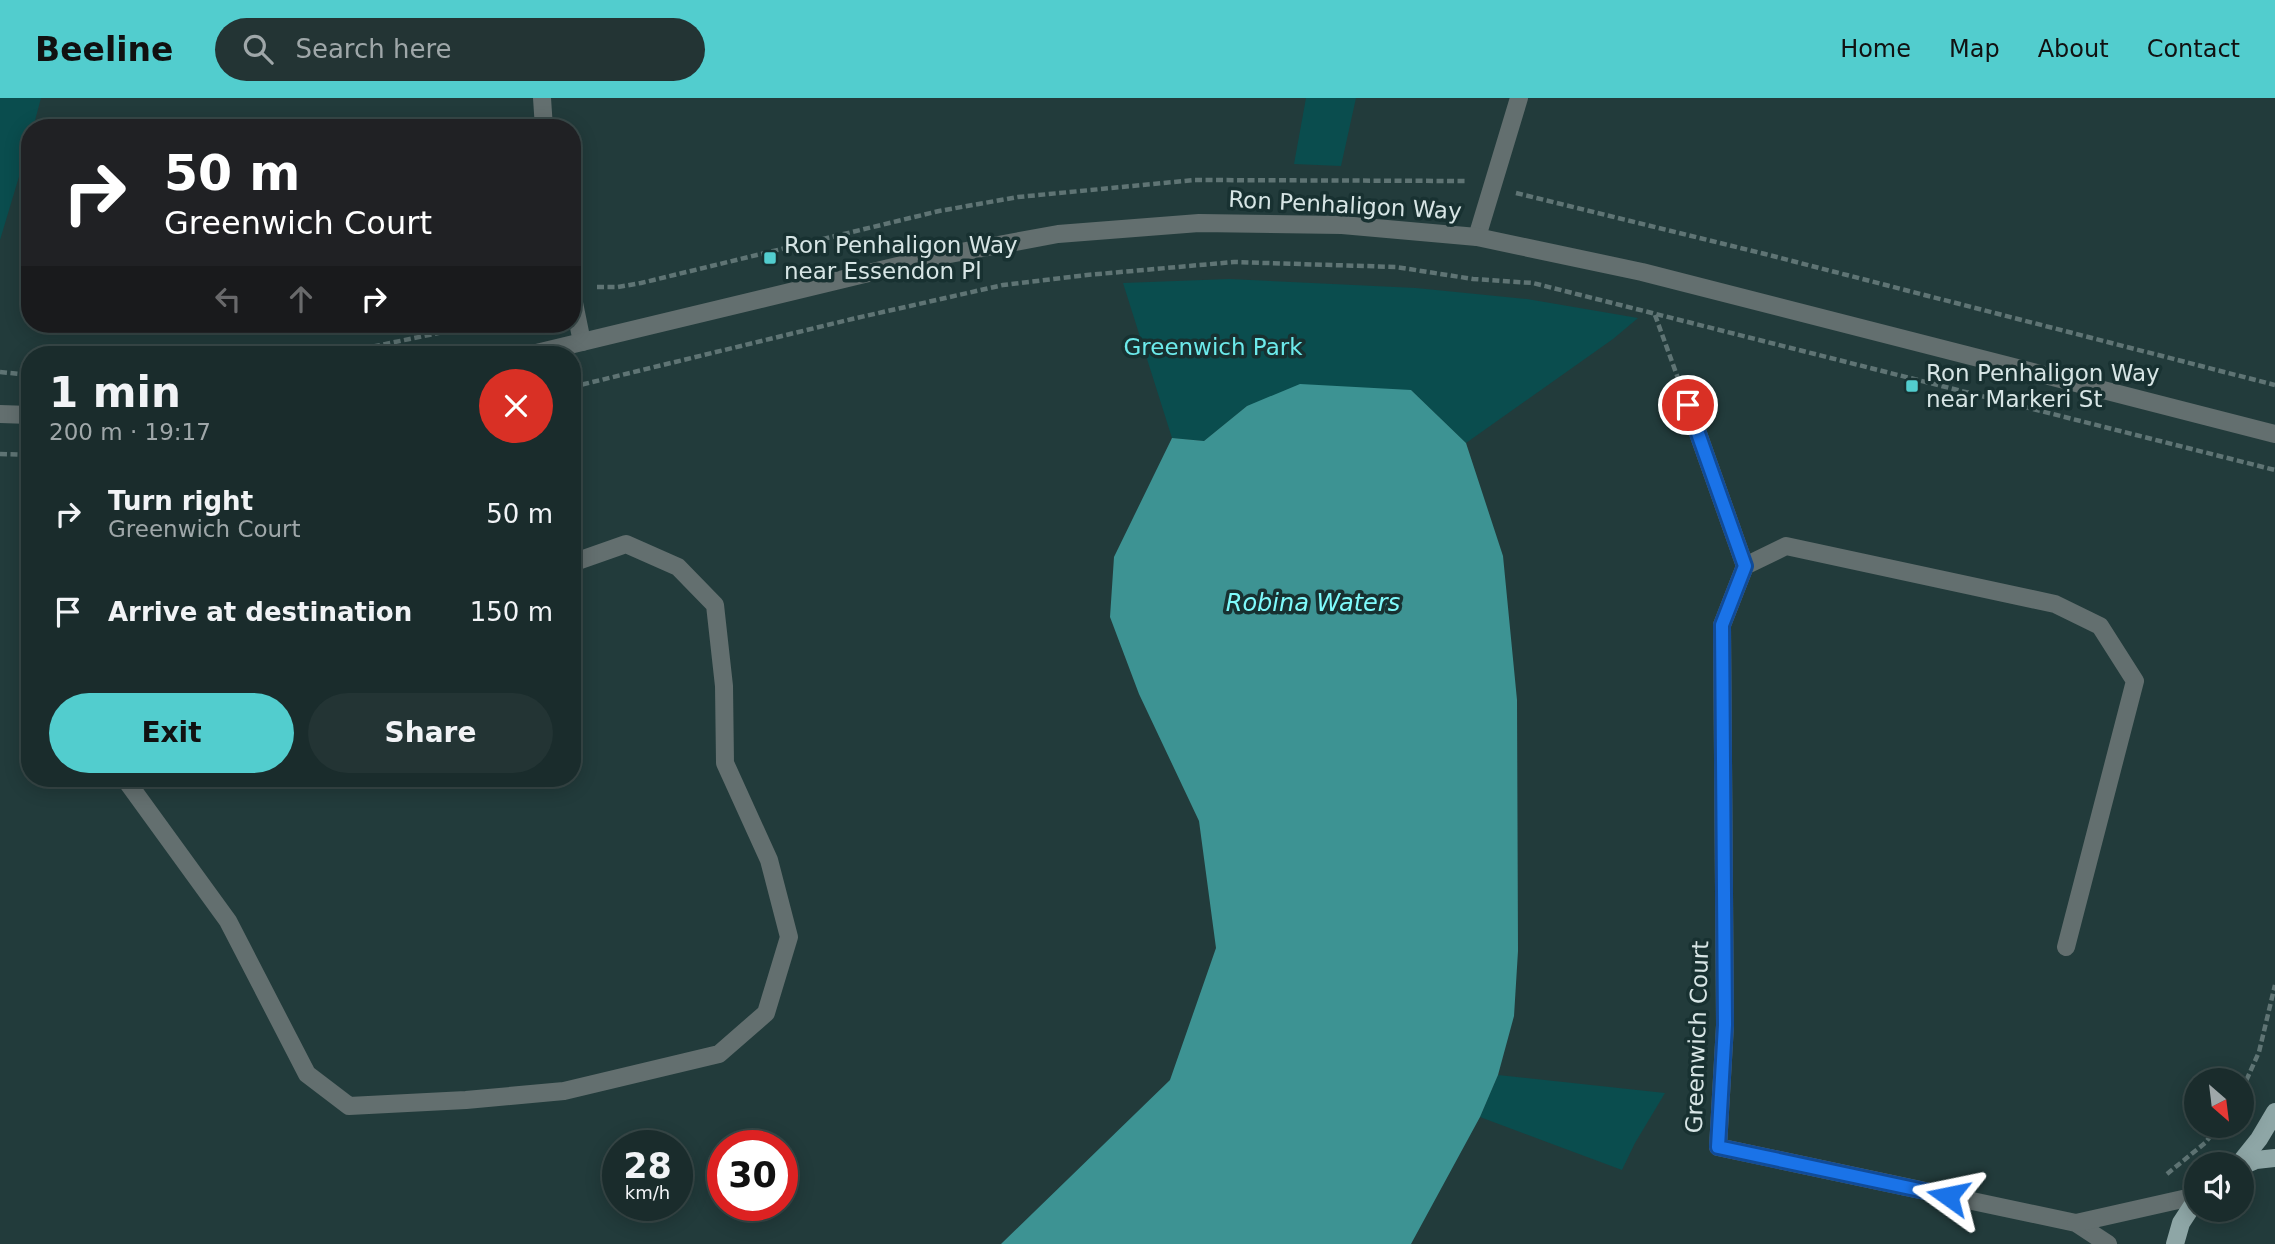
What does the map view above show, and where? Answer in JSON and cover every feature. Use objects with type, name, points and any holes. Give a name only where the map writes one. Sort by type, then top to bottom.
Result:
[{"type":"main road","points":[[2250,1152],[2275,1112]]},
{"type":"main road","points":[[2254,1161],[2275,1158]]},
{"type":"main road","points":[[2175,1244],[2184,1218]]},
{"type":"street","points":[[542,98],[543,119]]},
{"type":"street","points":[[1477,237],[1519,98]]},
{"type":"street","name":"Ron Penhaligon Way","points":[[565,346],[939,256],[1058,234],[1199,223],[1342,225],[1477,237],[1656,276],[2275,435]]},
{"type":"street","points":[[580,333],[582,342]]},
{"type":"street","points":[[1688,405],[1745,566],[1786,546],[2055,604],[2100,626],[2135,681],[2066,947]]},
{"type":"street","points":[[0,414],[21,415]]},
{"type":"street","points":[[131,787],[228,921],[307,1074],[349,1107],[564,1091],[719,1054],[766,1013],[789,937],[769,860],[724,764],[724,686],[715,605],[678,567],[626,544],[581,560]]},
{"type":"street","name":"Greenwich Court","points":[[1745,566],[1722,625],[1725,1025],[1718,1147],[2076,1223],[2108,1244]]},
{"type":"street","name":"Greenwich Court","points":[[2076,1223],[2184,1200]]},
{"type":"path","points":[[581,385],[1003,285],[1234,262],[1396,267],[1473,279],[1533,283],[2275,470]]},
{"type":"path","points":[[1655,315],[1688,405]]},
{"type":"path","points":[[376,346],[438,333]]},
{"type":"path","points":[[0,372],[21,374]]},
{"type":"path","points":[[0,454],[21,455]]},
{"type":"path","points":[[2252,1068],[2259,1052],[2275,985]]},
{"type":"path","points":[[2159,1180],[2209,1138]]},
{"type":"green space","points":[[0,98],[41,98],[35,119],[21,119],[21,170],[0,240]]},
{"type":"green space","points":[[1306,98],[1356,98],[1341,166],[1294,164]]},
{"type":"green space","name":"Greenwich Park","points":[[1229,279],[1416,288],[1527,299],[1638,318],[1613,339],[1466,443],[1411,390],[1247,406],[1204,441],[1172,438],[1123,283]]},
{"type":"green space","points":[[1498,1075],[1665,1093],[1622,1170],[1480,1117]]},
{"type":"water","name":"Robina Waters","points":[[1300,384],[1411,390],[1466,443],[1503,556],[1517,700],[1518,951],[1514,1016],[1498,1075],[1480,1117],[1411,1244],[1001,1244],[1170,1080],[1216,948],[1199,821],[1139,694],[1110,617],[1114,557],[1172,438],[1204,441],[1247,406]]},
{"type":"place","name":"Ron Penhaligon Way near Essendon Pl","points":[[770,258]]},
{"type":"place","name":"Ron Penhaligon Way near Markeri St","points":[[1912,386]]},
{"type":"route","points":[[1688,405],[1745,566],[1722,625],[1725,1025],[1718,1147],[1948,1196]]}]
